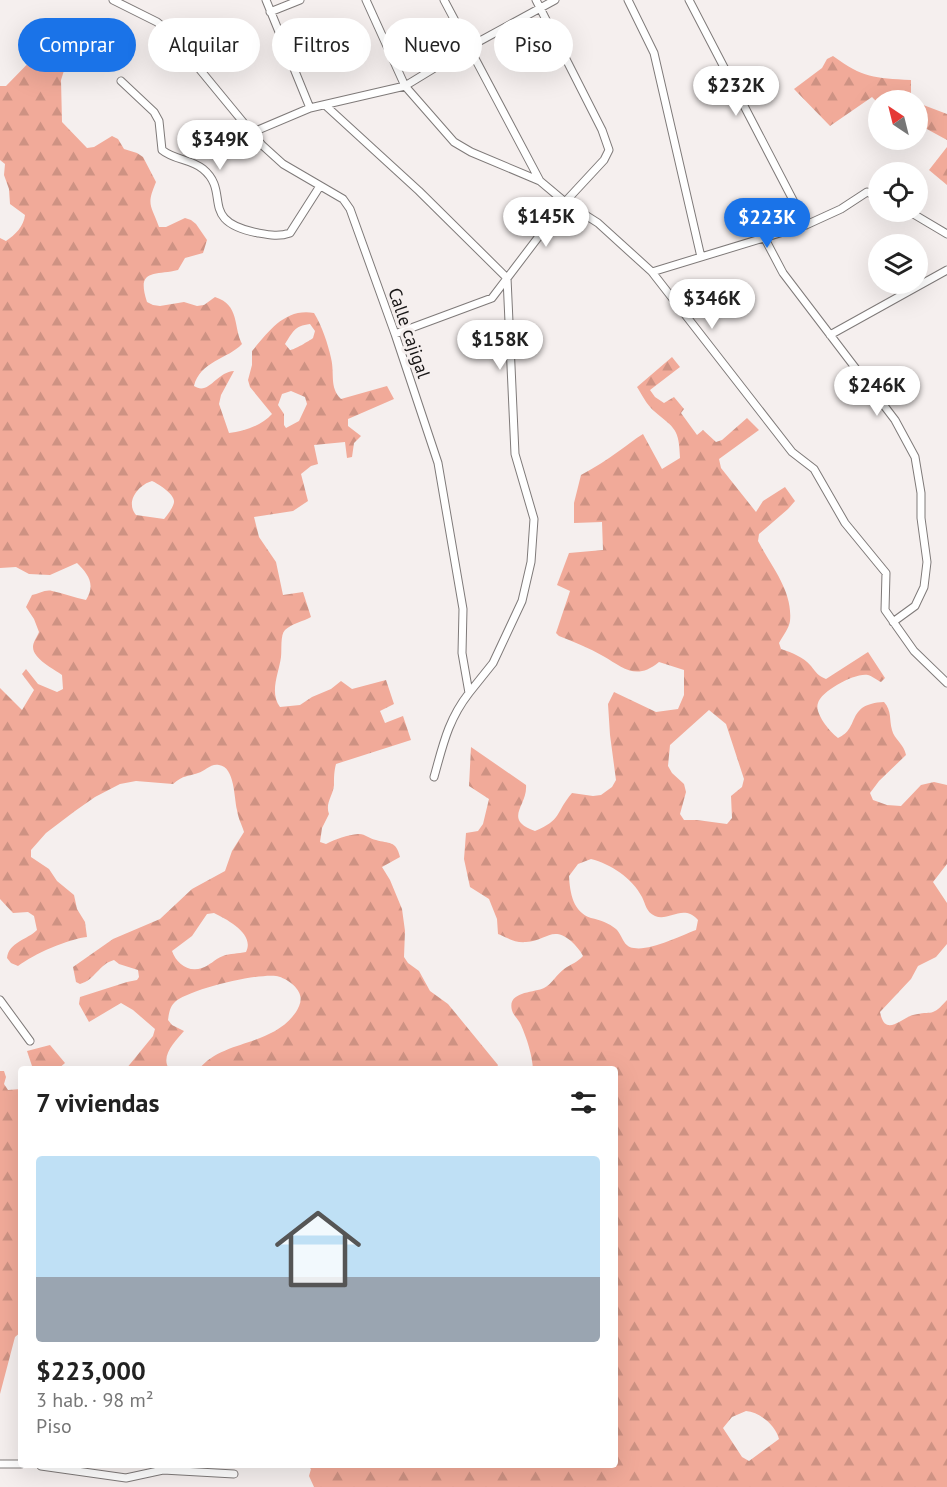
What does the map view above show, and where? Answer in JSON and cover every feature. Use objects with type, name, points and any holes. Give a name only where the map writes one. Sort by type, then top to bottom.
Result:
[{"type":"street","name":"Calle cajigal","points":[[113,0],[157,22],[169,32],[251,133],[283,164],[343,199],[350,209],[438,463],[463,609],[462,653],[468,693]]},
{"type":"street","points":[[266,0],[310,108]]},
{"type":"street","points":[[270,12],[300,0]]},
{"type":"street","points":[[366,0],[405,86],[454,142],[471,152],[540,181],[565,202],[598,223],[652,272],[792,452],[814,469],[845,523],[886,573],[885,610],[914,651],[947,683]]},
{"type":"street","points":[[444,0],[454,18]]},
{"type":"street","points":[[395,334],[492,298],[565,202],[604,160],[609,150],[602,130],[536,0]]},
{"type":"street","points":[[482,39],[555,0]]},
{"type":"street","points":[[628,0],[654,53],[701,257]]},
{"type":"street","points":[[689,0],[806,225]]},
{"type":"street","points":[[482,71],[540,181]]},
{"type":"street","points":[[251,133],[310,108],[405,86],[427,72]]},
{"type":"street","points":[[122,81],[154,112],[159,121],[162,150],[181,160],[195,163],[206,171],[214,185],[220,212],[234,226],[271,235],[283,236],[290,233],[320,186]]},
{"type":"street","points":[[325,105],[419,191],[507,278],[515,454],[534,519],[531,562],[522,601],[493,663],[457,709],[448,727],[434,777]]},
{"type":"street","points":[[652,272],[806,225],[841,209],[868,192]]},
{"type":"street","points":[[927,222],[947,234]]},
{"type":"street","points":[[764,237],[783,273],[895,420],[915,457],[921,493],[921,518],[927,562],[924,587],[915,606],[893,622]]},
{"type":"street","points":[[831,335],[947,270]]},
{"type":"street","points":[[0,1000],[30,1041]]},
{"type":"street","points":[[0,1464],[18,1464]]},
{"type":"street","points":[[55,1468],[126,1478],[163,1470],[234,1474]]},
{"type":"green space","points":[[833,56],[869,76],[911,80],[911,90],[868,90],[868,100],[830,126],[794,89],[822,68],[827,59]]},
{"type":"green space","points":[[20,72],[64,72],[61,80],[62,122],[87,148],[94,147],[112,136],[118,139],[124,149],[143,157],[156,182],[150,201],[159,227],[166,227],[185,218],[196,224],[207,240],[203,253],[185,258],[178,270],[149,276],[144,284],[144,291],[147,302],[153,305],[184,302],[197,306],[204,305],[215,297],[228,305],[232,311],[242,344],[202,371],[194,386],[204,388],[222,375],[234,371],[221,395],[219,404],[229,433],[252,427],[272,414],[250,387],[248,380],[252,365],[252,351],[278,323],[294,314],[314,313],[317,318],[330,353],[335,390],[341,399],[387,386],[394,399],[348,419],[348,426],[361,436],[354,443],[352,457],[347,458],[345,442],[314,445],[318,464],[311,466],[301,474],[308,501],[293,511],[254,517],[259,537],[276,562],[283,595],[303,592],[311,617],[283,632],[275,695],[280,707],[300,705],[331,689],[341,681],[352,689],[386,680],[394,704],[380,711],[385,723],[403,716],[411,740],[336,764],[328,806],[329,814],[322,828],[320,842],[326,844],[342,837],[360,834],[394,845],[400,857],[382,867],[402,909],[405,931],[404,957],[419,971],[430,991],[448,1004],[498,1066],[202,1066],[221,1052],[274,1031],[296,1012],[301,999],[297,988],[283,978],[267,976],[207,988],[181,998],[171,1008],[168,1020],[172,1025],[184,1031],[168,1053],[166,1059],[168,1066],[128,1066],[153,1036],[155,1029],[121,1003],[89,1022],[79,1004],[80,997],[137,980],[138,970],[114,960],[80,984],[76,982],[73,967],[113,939],[160,919],[192,889],[225,871],[232,851],[244,832],[231,777],[224,767],[219,765],[213,765],[173,784],[136,781],[120,784],[95,797],[46,833],[31,850],[31,857],[49,869],[57,881],[74,895],[77,909],[85,922],[87,937],[51,948],[18,966],[7,958],[11,948],[37,930],[34,916],[28,912],[13,913],[0,899],[0,688],[22,710],[34,690],[22,674],[26,669],[38,684],[57,692],[63,689],[62,675],[36,656],[33,647],[39,632],[26,607],[32,595],[45,591],[86,600],[90,584],[87,575],[77,563],[50,575],[29,574],[16,567],[0,568],[0,238],[6,241],[13,236],[21,226],[25,215],[10,204],[9,189],[4,175],[5,164],[0,160],[0,86],[6,86]],"holes":[[[310,324],[315,331],[313,338],[298,347],[290,350],[285,344],[294,330],[300,326]],[[291,391],[305,397],[307,404],[299,421],[286,428],[284,414],[278,405],[282,394]],[[152,481],[174,499],[173,506],[164,519],[136,515],[132,505],[138,490]],[[214,913],[244,934],[248,945],[246,952],[228,954],[197,969],[187,968],[176,959],[172,951],[192,936],[207,914]]]},
{"type":"green space","points":[[928,107],[947,114],[947,140],[928,130]]},
{"type":"green space","points":[[947,147],[947,185],[929,170]]},
{"type":"green space","points":[[672,357],[680,367],[650,390],[664,403],[674,397],[684,409],[681,413],[697,435],[703,430],[716,442],[722,440],[747,418],[759,430],[719,459],[721,468],[756,512],[763,501],[785,487],[795,501],[759,534],[758,541],[780,579],[788,599],[790,621],[779,643],[781,649],[801,658],[826,679],[868,652],[885,678],[881,682],[863,675],[848,679],[825,693],[817,707],[824,722],[838,738],[845,734],[858,712],[864,707],[884,702],[887,705],[893,733],[906,755],[870,793],[873,800],[887,805],[901,806],[921,785],[934,782],[947,785],[947,864],[933,882],[947,903],[947,944],[936,957],[918,966],[911,979],[880,1012],[882,1020],[889,1025],[913,1015],[934,1011],[947,1000],[947,1487],[314,1487],[309,1476],[310,1468],[618,1468],[618,1066],[532,1066],[525,1036],[513,1013],[511,1006],[513,1001],[521,994],[547,986],[564,969],[583,956],[571,941],[559,934],[522,942],[498,934],[497,919],[489,899],[470,887],[464,859],[466,833],[478,831],[483,824],[489,799],[469,786],[471,747],[526,785],[526,793],[518,817],[520,822],[535,831],[554,819],[572,793],[601,795],[612,787],[616,780],[608,704],[614,692],[656,712],[678,709],[684,695],[684,670],[659,662],[644,671],[630,671],[556,633],[570,591],[557,585],[569,553],[603,550],[602,522],[574,523],[574,503],[581,475],[643,434],[662,469],[680,458],[677,435],[674,430],[651,409],[637,387]],"holes":[[[709,710],[726,724],[744,779],[742,787],[731,796],[732,818],[727,824],[684,820],[680,814],[686,792],[684,784],[668,766],[670,745]],[[591,859],[606,864],[627,878],[638,890],[652,914],[666,917],[687,913],[698,920],[696,930],[656,945],[641,948],[630,947],[613,927],[585,915],[576,907],[570,889],[569,876],[578,864]],[[746,1411],[762,1417],[771,1425],[779,1439],[749,1461],[742,1457],[723,1428],[732,1417]]]},
{"type":"green space","points":[[50,1045],[65,1063],[62,1066],[32,1066],[27,1051]]},
{"type":"green space","points":[[0,1071],[4,1071],[6,1077],[4,1084],[8,1090],[18,1089],[18,1334],[15,1337],[0,1394]]}]
